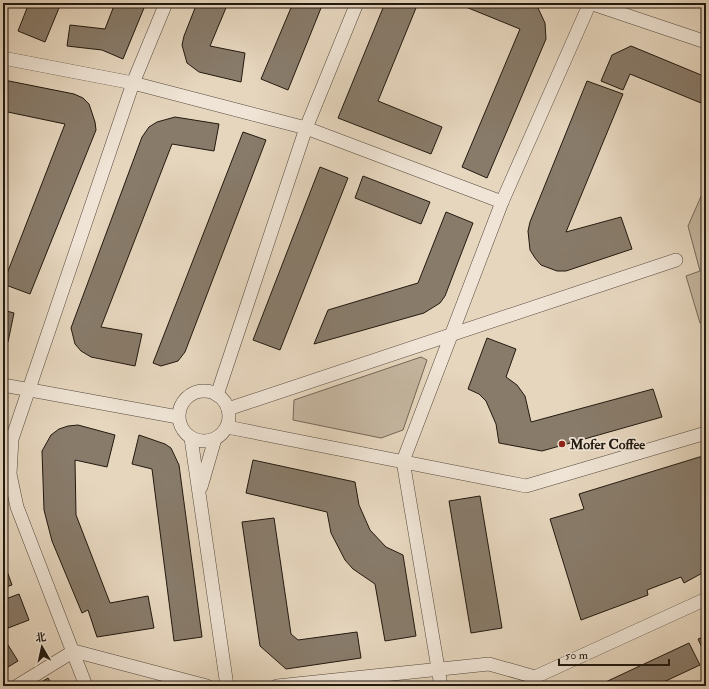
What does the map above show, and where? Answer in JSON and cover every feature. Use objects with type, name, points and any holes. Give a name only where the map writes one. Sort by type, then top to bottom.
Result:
[{"type":"street","points":[[86,686],[74,651],[17,507],[10,474],[12,439],[133,82],[166,3]]},
{"type":"street","points":[[217,394],[306,128],[357,3]]},
{"type":"street","points":[[441,686],[403,461],[502,202],[590,3],[706,42]]},
{"type":"street","points":[[3,58],[133,82],[306,128],[502,202]]},
{"type":"street","points":[[228,409],[452,333],[676,260]]},
{"type":"street","points":[[3,385],[178,418]]},
{"type":"street","points":[[200,490],[215,439],[227,427],[229,421],[226,403],[217,394],[210,391],[194,392],[182,402],[178,418],[184,433],[199,441],[215,439]]},
{"type":"street","points":[[227,427],[526,486],[706,433]]},
{"type":"street","points":[[191,438],[200,490],[228,686]]},
{"type":"street","points":[[277,686],[438,668],[489,664],[535,676],[706,599]]},
{"type":"street","points":[[17,686],[74,651],[207,686]]},
{"type":"shaded area","points":[[706,185],[706,322],[700,323],[686,276],[700,271],[688,226]]},
{"type":"shaded area","points":[[421,357],[427,360],[403,430],[381,438],[293,420],[294,400]]},
{"type":"building","points":[[29,3],[61,3],[45,42],[18,31]]},
{"type":"building","points":[[115,3],[146,3],[123,59],[102,50],[67,46],[70,25],[105,29]]},
{"type":"building","points":[[197,3],[228,3],[210,46],[245,53],[241,82],[199,72],[187,63],[182,45]]},
{"type":"building","points":[[293,3],[323,3],[288,90],[261,79]]},
{"type":"building","points":[[385,3],[418,3],[378,101],[442,127],[431,154],[338,118]]},
{"type":"building","points":[[456,3],[528,3],[538,8],[545,23],[546,39],[487,178],[462,167],[520,29]]},
{"type":"building","points":[[631,46],[706,77],[706,105],[630,74],[623,90],[601,81],[612,55]]},
{"type":"building","points":[[4,80],[74,94],[83,98],[89,104],[96,130],[30,294],[3,284],[65,124],[3,111]]},
{"type":"building","points":[[587,81],[623,94],[566,232],[621,217],[632,249],[566,271],[557,271],[541,265],[535,258],[530,250],[528,231],[530,222]]},
{"type":"building","points":[[175,117],[219,124],[214,151],[172,144],[101,327],[142,334],[135,366],[91,357],[81,351],[75,344],[71,328],[142,137],[149,127],[157,122]]},
{"type":"building","points":[[243,132],[266,140],[185,352],[178,361],[161,366],[153,363]]},
{"type":"building","points":[[320,167],[348,178],[280,350],[253,340]]},
{"type":"building","points":[[363,176],[430,202],[421,224],[355,198]]},
{"type":"building","points":[[446,212],[473,223],[445,296],[440,303],[424,313],[314,344],[328,310],[418,283]]},
{"type":"building","points":[[3,310],[14,313],[8,342],[3,341]]},
{"type":"building","points":[[487,338],[516,349],[506,377],[517,385],[525,396],[531,422],[653,389],[662,417],[542,451],[499,443],[496,424],[486,401],[479,394],[468,389]]},
{"type":"building","points":[[78,425],[115,435],[107,467],[75,460],[76,515],[110,603],[148,596],[154,628],[97,637],[88,610],[82,613],[52,541],[44,510],[42,451],[51,435],[59,429]]},
{"type":"building","points":[[139,435],[165,444],[171,448],[179,465],[202,637],[174,641],[152,469],[132,464]]},
{"type":"building","points":[[706,455],[706,571],[684,583],[681,577],[647,590],[648,595],[581,620],[550,519],[584,509],[579,494]]},
{"type":"building","points":[[253,460],[355,482],[359,505],[370,530],[386,547],[403,555],[416,636],[385,641],[375,584],[353,569],[345,560],[331,533],[327,512],[246,493]]},
{"type":"building","points":[[480,496],[502,628],[471,633],[449,501]]},
{"type":"building","points":[[274,518],[291,634],[298,640],[357,632],[361,658],[286,669],[260,646],[242,522]]},
{"type":"building","points":[[3,560],[12,585],[3,588]]},
{"type":"building","points":[[19,594],[29,620],[3,630],[3,600]]},
{"type":"building","points":[[706,636],[706,656],[698,639]]},
{"type":"building","points":[[3,637],[18,661],[3,670]]},
{"type":"building","points":[[689,643],[700,665],[655,686],[597,686]]},
{"type":"building","points":[[48,678],[53,686],[35,686]]},
{"type":"building","points":[[706,679],[706,686],[692,686]]},
{"type":"place","name":"Mofer Coffee","points":[[562,444]]}]
